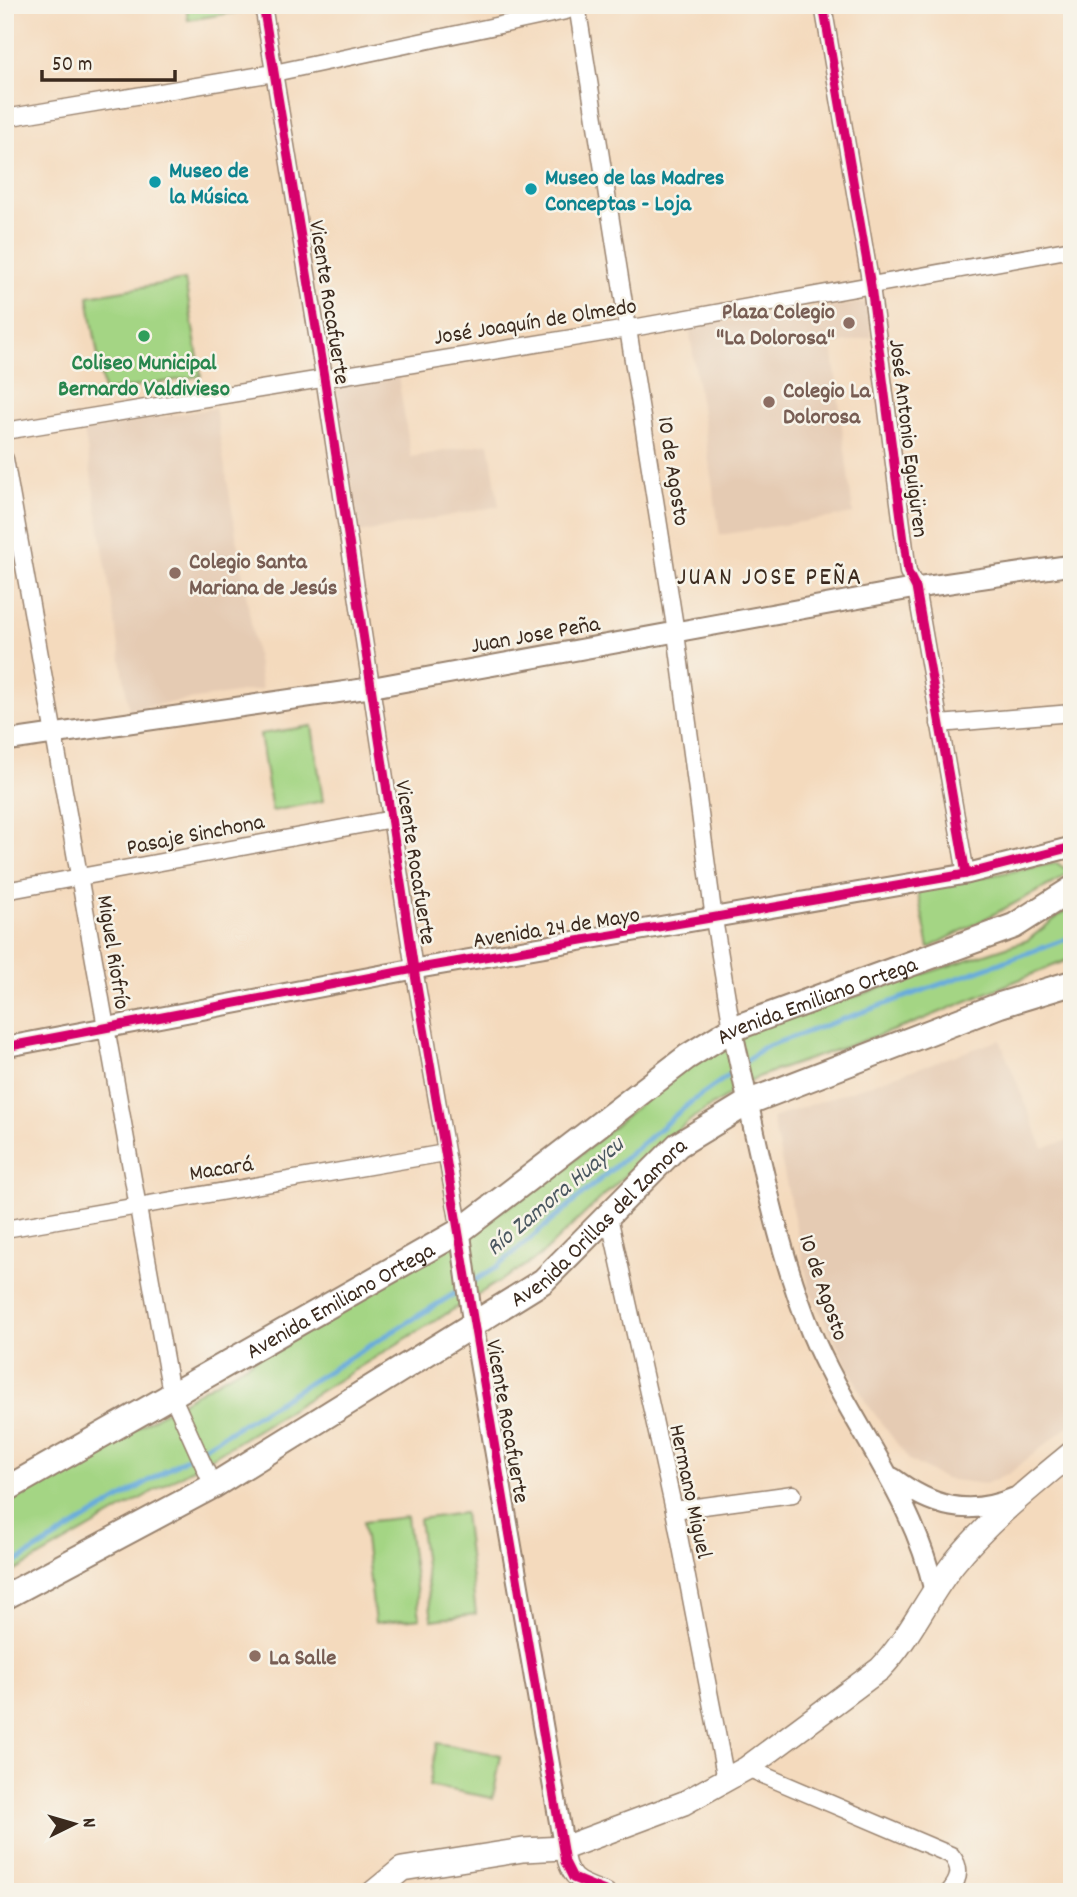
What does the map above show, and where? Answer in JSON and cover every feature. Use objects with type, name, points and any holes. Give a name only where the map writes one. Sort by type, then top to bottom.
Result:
[{"type":"main road","name":"Avenida Emiliano Ortega","points":[[5,1490],[174,1400],[460,1231],[687,1057],[732,1029],[1014,926],[1072,889]]},
{"type":"main road","name":"Avenida Orillas del Zamora","points":[[5,1597],[473,1325],[543,1281],[608,1212],[678,1145],[749,1102],[1000,1005],[1072,983]]},
{"type":"main road","points":[[371,1891],[402,1869],[523,1850],[564,1848],[684,1803],[747,1768],[880,1669],[895,1653],[934,1590],[985,1527],[1072,1453]]},
{"type":"street","name":"Vicente Rocafuerte","points":[[262,5],[324,377],[369,688],[414,969],[564,1848]]},
{"type":"street","points":[[5,118],[274,73],[566,11],[570,5]]},
{"type":"street","name":"10 de Agosto","points":[[577,5],[676,633],[714,919],[732,1029],[796,1291],[831,1374],[890,1475],[919,1538],[934,1590]]},
{"type":"street","name":"José Antonio Eguigüren","points":[[823,5],[871,286],[908,572],[916,587],[966,874]]},
{"type":"street","name":"José Joaquín de Olmedo","points":[[5,431],[627,329],[1072,249]]},
{"type":"street","name":"Miguel Riofrío","points":[[5,459],[104,1028],[174,1400],[210,1479]]},
{"type":"street","name":"Juan Jose Peña","points":[[5,741],[369,688],[916,587],[1072,565]]},
{"type":"street","points":[[939,724],[1072,713]]},
{"type":"street","name":"Pasaje Sinchona","points":[[5,891],[392,819]]},
{"type":"street","name":"Avenida 24 de Mayo","points":[[5,1047],[414,969],[966,874],[1072,847]]},
{"type":"street","name":"Macará","points":[[5,1229],[445,1153]]},
{"type":"street","name":"Hermano Miguel","points":[[608,1212],[674,1510],[726,1780]]},
{"type":"street","name":"10 de Agosto","points":[[890,1475],[917,1496],[953,1506],[990,1508],[1021,1495]]},
{"type":"street","points":[[674,1510],[793,1494]]},
{"type":"street","points":[[747,1768],[951,1855],[958,1863],[959,1873],[957,1883],[949,1892]]},
{"type":"street","points":[[564,1848],[567,1870],[573,1878],[607,1892]]},
{"type":"shaded area","name":"Colegio La Dolorosa","points":[[867,302],[872,337],[832,345],[853,514],[720,535],[689,327]]},
{"type":"shaded area","points":[[397,370],[411,457],[489,443],[499,506],[359,533],[335,379]]},
{"type":"shaded area","name":"Colegio Santa Mariana de Jesús","points":[[215,408],[262,689],[129,709],[84,430]]},
{"type":"shaded area","points":[[1000,1040],[1043,1148],[1072,1139],[1072,1423],[1010,1473],[985,1484],[944,1479],[909,1460],[865,1401],[810,1291],[772,1118]]},
{"type":"green space","points":[[186,5],[254,5],[255,9],[188,20]]},
{"type":"green space","name":"Coliseo Municipal Bernardo Valdivieso","points":[[185,280],[201,376],[104,392],[88,296]]},
{"type":"green space","points":[[312,726],[323,801],[272,811],[260,734]]},
{"type":"green space","points":[[1057,863],[1068,871],[1061,879],[929,948],[917,889]]},
{"type":"green space","points":[[1072,905],[1072,958],[909,1025],[760,1076],[694,1117],[633,1168],[539,1257],[216,1455],[5,1577],[5,1505],[377,1288],[550,1181],[675,1074],[752,1030],[1028,940]]},
{"type":"green space","points":[[464,1513],[476,1614],[432,1620],[419,1519]]},
{"type":"green space","points":[[407,1517],[420,1618],[375,1623],[363,1522]]},
{"type":"green space","points":[[437,1743],[501,1755],[493,1798],[429,1786]]},
{"type":"waterway","name":"Río Zamora Huaycu","points":[[745,1062],[762,1048],[1072,937]]},
{"type":"waterway","name":"Río Zamora Huaycu","points":[[470,1283],[497,1267],[691,1102],[735,1071]]},
{"type":"waterway","name":"Río Zamora Huaycu","points":[[5,1569],[462,1289]]},
{"type":"cycle path","points":[[263,5],[324,377],[414,969],[565,1862],[573,1878],[607,1892]]},
{"type":"cycle path","points":[[823,5],[871,286],[908,572],[916,588],[966,874]]},
{"type":"cycle path","points":[[5,1047],[414,969],[966,874],[1072,847]]},
{"type":"place","name":"Museo de la Música","points":[[155,182]]},
{"type":"place","name":"Museo de las Madres Conceptas - Loja","points":[[531,189]]},
{"type":"place","name":"Plaza Colegio \"La Dolorosa\"","points":[[849,323]]},
{"type":"place","name":"Coliseo Municipal Bernardo Valdivieso","points":[[144,336]]},
{"type":"place","name":"Colegio La Dolorosa","points":[[769,402]]},
{"type":"place","name":"Colegio Santa Mariana de Jesús","points":[[175,573]]},
{"type":"place","name":"La Salle","points":[[255,1656]]},
{"type":"district","name":"JUAN JOSE PEÑA","points":[[770,575]]}]
